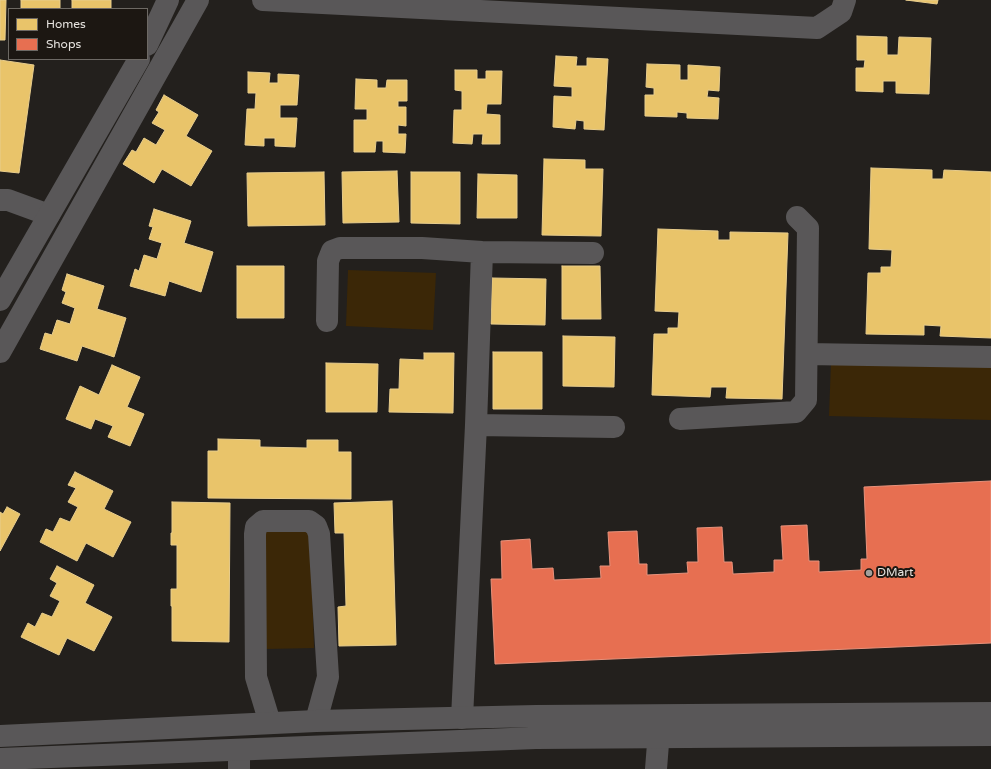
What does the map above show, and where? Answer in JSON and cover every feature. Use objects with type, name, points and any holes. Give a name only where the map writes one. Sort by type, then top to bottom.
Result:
[{"type":"street","points":[[148,43],[168,0]]},
{"type":"street","points":[[0,352],[198,0]]},
{"type":"street","points":[[263,0],[516,6],[817,28],[841,12],[845,0]]},
{"type":"street","points":[[0,300],[138,60]]},
{"type":"street","points":[[0,200],[8,200],[49,215]]},
{"type":"street","points":[[680,419],[796,412],[806,400],[808,228],[798,217]]},
{"type":"street","points":[[327,321],[328,262],[332,251],[340,248],[422,248],[482,252],[593,253]]},
{"type":"street","points":[[462,718],[476,425],[482,252]]},
{"type":"street","points":[[807,354],[991,357]]},
{"type":"street","points":[[476,425],[614,427]]},
{"type":"street","points":[[270,723],[256,677],[255,534],[256,527],[263,521],[309,521],[316,526],[319,534],[328,676],[316,721]]},
{"type":"street","points":[[0,736],[316,721],[536,716],[991,713]]},
{"type":"street","points":[[656,769],[660,715]]},
{"type":"street","points":[[0,759],[239,759],[536,738],[991,735]]},
{"type":"shaded area","points":[[348,270],[436,273],[433,330],[346,326]]},
{"type":"shaded area","points":[[831,362],[991,366],[991,420],[829,416]]},
{"type":"shaded area","points":[[310,526],[314,648],[265,649],[260,528]]},
{"type":"building: Homes","points":[[0,0],[6,0],[5,40],[0,40]]},
{"type":"building: Homes","points":[[21,0],[60,0],[60,8],[21,8]]},
{"type":"building: Homes","points":[[72,0],[111,0],[111,8],[72,8]]},
{"type":"building: Homes","points":[[906,0],[938,0],[937,4]]},
{"type":"building: Homes","points":[[857,36],[887,37],[887,55],[898,55],[899,37],[931,38],[929,94],[896,93],[896,81],[883,81],[883,92],[856,91],[856,68],[864,68],[865,60],[857,60]]},
{"type":"building: Homes","points":[[556,56],[577,57],[576,66],[587,66],[587,58],[608,59],[604,130],[584,129],[584,121],[576,120],[575,129],[553,127],[554,96],[572,97],[572,87],[554,86]]},
{"type":"building: Homes","points":[[0,60],[34,65],[19,173],[0,171]]},
{"type":"building: Homes","points":[[647,64],[680,65],[680,80],[688,80],[688,65],[720,67],[719,91],[708,90],[707,97],[719,98],[718,119],[687,118],[687,113],[677,112],[677,117],[645,116],[645,95],[654,95],[654,88],[646,87]]},
{"type":"building: Homes","points":[[455,70],[477,70],[477,79],[486,79],[486,71],[502,71],[501,104],[487,104],[486,114],[500,115],[500,144],[482,144],[483,134],[473,134],[472,144],[453,143],[454,110],[462,110],[462,91],[455,90]]},
{"type":"building: Homes","points":[[248,72],[270,73],[269,83],[278,83],[278,74],[299,75],[297,105],[280,105],[280,118],[297,118],[295,147],[275,146],[275,138],[264,138],[264,146],[245,145],[247,109],[255,109],[256,93],[248,93]]},
{"type":"building: Homes","points":[[356,79],[377,80],[377,88],[386,88],[387,80],[407,80],[407,101],[398,101],[398,107],[406,107],[406,126],[398,125],[398,134],[406,134],[405,153],[383,152],[383,141],[376,141],[375,152],[354,152],[354,120],[367,120],[367,109],[355,109]]},
{"type":"building: Homes","points":[[164,95],[198,115],[186,136],[212,151],[191,186],[162,169],[154,183],[123,164],[132,150],[136,152],[144,138],[156,145],[165,130],[152,123],[159,112],[156,110]]},
{"type":"building: Homes","points":[[544,159],[585,160],[585,169],[603,169],[601,236],[542,235]]},
{"type":"building: Homes","points":[[871,168],[932,170],[932,179],[943,179],[944,170],[991,172],[991,338],[940,336],[941,326],[924,325],[924,335],[866,334],[868,273],[881,273],[881,267],[891,267],[892,250],[869,249]]},
{"type":"building: Homes","points":[[397,171],[399,222],[343,223],[342,172]]},
{"type":"building: Homes","points":[[324,172],[325,225],[248,226],[247,173]]},
{"type":"building: Homes","points":[[411,172],[460,172],[460,224],[411,223]]},
{"type":"building: Homes","points":[[478,174],[517,175],[517,218],[477,218]]},
{"type":"building: Homes","points":[[154,209],[191,221],[184,243],[213,252],[201,292],[169,281],[165,296],[130,286],[135,269],[139,271],[144,255],[157,259],[162,243],[149,239],[153,227],[149,226]]},
{"type":"building: Homes","points":[[658,229],[718,231],[718,240],[730,240],[730,232],[788,233],[782,399],[726,398],[727,387],[711,387],[710,397],[652,395],[654,334],[668,334],[668,328],[678,328],[679,312],[655,311]]},
{"type":"building: Homes","points":[[237,266],[284,266],[284,318],[237,318]]},
{"type":"building: Homes","points":[[562,266],[600,266],[601,319],[562,319]]},
{"type":"building: Homes","points":[[67,274],[104,286],[97,309],[126,318],[114,357],[82,346],[77,361],[40,349],[45,333],[52,335],[57,320],[70,324],[75,308],[62,303],[66,292],[62,290]]},
{"type":"building: Homes","points":[[492,278],[546,279],[545,325],[491,324]]},
{"type":"building: Homes","points":[[563,336],[615,337],[614,387],[563,386]]},
{"type":"building: Homes","points":[[493,352],[542,352],[542,409],[493,409]]},
{"type":"building: Homes","points":[[424,353],[454,353],[453,413],[389,412],[390,389],[399,389],[400,359],[424,360]]},
{"type":"building: Homes","points":[[326,363],[378,364],[377,412],[326,412]]},
{"type":"building: Homes","points":[[112,365],[140,377],[127,407],[144,414],[130,446],[108,437],[113,426],[95,419],[91,429],[66,419],[80,386],[99,395]]},
{"type":"building: Homes","points":[[218,439],[260,440],[260,447],[307,448],[307,440],[338,440],[338,452],[351,452],[351,499],[208,498],[208,451],[218,451]]},
{"type":"building: Homes","points":[[75,472],[113,491],[104,509],[131,522],[113,557],[86,543],[77,561],[40,542],[46,529],[53,532],[60,518],[70,522],[78,507],[68,502],[76,488],[68,485]]},
{"type":"building: Homes","points":[[392,501],[396,645],[339,646],[338,607],[346,606],[344,533],[335,533],[334,503]]},
{"type":"building: Homes","points":[[172,502],[230,503],[229,642],[172,641],[171,589],[177,589],[177,545],[171,545]]},
{"type":"building: Homes","points":[[7,507],[20,514],[0,551],[0,512],[3,514]]},
{"type":"building: Homes","points":[[57,566],[94,585],[85,603],[112,617],[94,651],[67,638],[59,655],[21,637],[28,623],[35,627],[42,613],[52,617],[60,601],[50,596],[57,583],[50,579]]},
{"type":"building: Shops","name":"DMart","points":[[991,481],[991,643],[495,664],[491,579],[502,579],[501,541],[530,539],[532,569],[553,568],[554,580],[601,578],[600,566],[610,566],[608,532],[637,531],[639,564],[647,564],[647,575],[688,573],[687,562],[698,562],[697,528],[722,527],[724,562],[732,562],[733,574],[774,572],[774,560],[783,560],[781,526],[807,525],[809,561],[819,561],[819,572],[861,570],[861,559],[867,559],[864,487]]},
{"type":"place","name":"DMart","points":[[869,573]]}]
